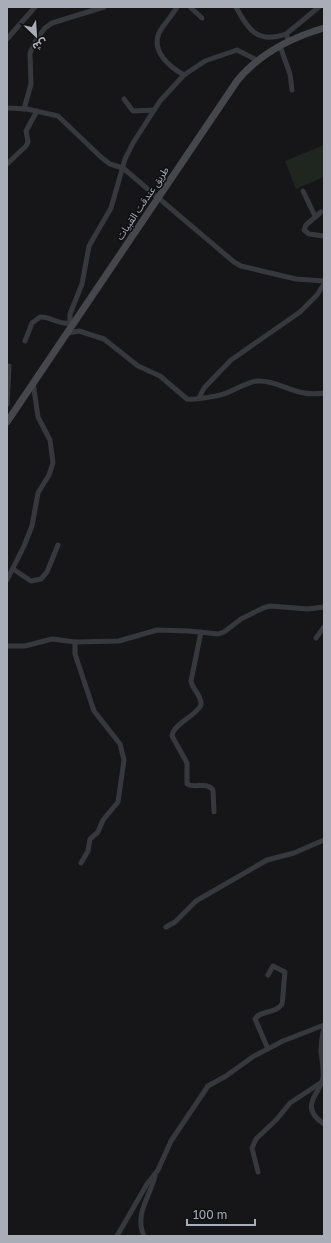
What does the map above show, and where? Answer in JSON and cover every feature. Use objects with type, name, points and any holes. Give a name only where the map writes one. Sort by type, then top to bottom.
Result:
[{"type":"main road","name":"طريق عندقت القبيات","points":[[7,422],[230,90],[257,60],[289,41],[324,28]]},
{"type":"street","points":[[7,39],[35,7]]},
{"type":"street","points":[[24,109],[31,84],[30,53],[36,40],[45,28],[52,23],[104,7]]},
{"type":"street","points":[[176,7],[160,31],[158,40],[160,52],[165,61],[184,75]]},
{"type":"street","points":[[190,7],[202,18]]},
{"type":"street","points":[[236,7],[246,25],[259,35],[273,37],[286,34],[320,7]]},
{"type":"street","points":[[286,34],[289,41]]},
{"type":"street","points":[[280,46],[290,74],[292,90]]},
{"type":"street","points":[[69,328],[70,314],[82,284],[89,246],[111,208],[127,153],[154,110],[184,75],[205,61],[231,51],[243,52],[257,60]]},
{"type":"street","points":[[124,99],[133,111],[154,110]]},
{"type":"street","points":[[7,108],[37,111],[58,116],[102,158],[110,164],[123,168],[228,257],[241,266],[296,279],[324,281]]},
{"type":"street","points":[[7,164],[28,142],[26,131],[37,111]]},
{"type":"street","points":[[303,191],[315,216]]},
{"type":"street","points":[[321,212],[306,225],[304,230],[309,234],[324,236]]},
{"type":"street","points":[[199,398],[207,384],[231,360],[300,312],[317,295],[324,284]]},
{"type":"street","points":[[25,341],[32,324],[40,317],[63,323],[69,328],[100,337],[138,366],[160,376],[184,397],[191,400],[222,395],[245,384],[259,381],[299,393],[314,395],[324,393]]},
{"type":"street","points":[[7,404],[8,366]]},
{"type":"street","points":[[7,580],[32,526],[38,493],[49,475],[53,463],[50,440],[38,417],[33,382]]},
{"type":"street","points":[[13,569],[31,580],[41,580],[46,574],[58,545]]},
{"type":"street","points":[[7,646],[25,646],[52,639],[75,642],[119,641],[151,631],[221,633],[241,619],[266,607],[308,609],[324,607]]},
{"type":"street","points":[[316,638],[324,627]]},
{"type":"street","points":[[201,632],[191,682],[199,694],[201,705],[197,712],[175,729],[172,736],[187,763],[187,784],[192,786],[206,785],[213,790],[214,812]]},
{"type":"street","points":[[75,642],[75,654],[94,710],[120,744],[124,760],[118,802],[103,820],[98,832],[90,839],[88,851],[81,863]]},
{"type":"street","points":[[166,927],[175,922],[196,901],[267,860],[302,850],[324,840]]},
{"type":"street","points":[[268,975],[273,966],[285,972],[282,989],[282,1003],[279,1008],[261,1014],[255,1020],[268,1049]]},
{"type":"street","points":[[144,1236],[140,1226],[140,1218],[155,1175],[171,1141],[206,1088],[226,1076],[246,1060],[268,1049],[324,1026]]},
{"type":"street","points":[[324,1026],[321,1042],[323,1073],[322,1082],[312,1098],[316,1117],[324,1124]]},
{"type":"street","points":[[258,1172],[252,1148],[256,1139],[277,1119],[290,1103],[322,1082]]},
{"type":"street","points":[[116,1236],[147,1184],[155,1175]]},
{"type":"shaded area","points":[[324,145],[324,177],[296,189],[285,161]]}]
